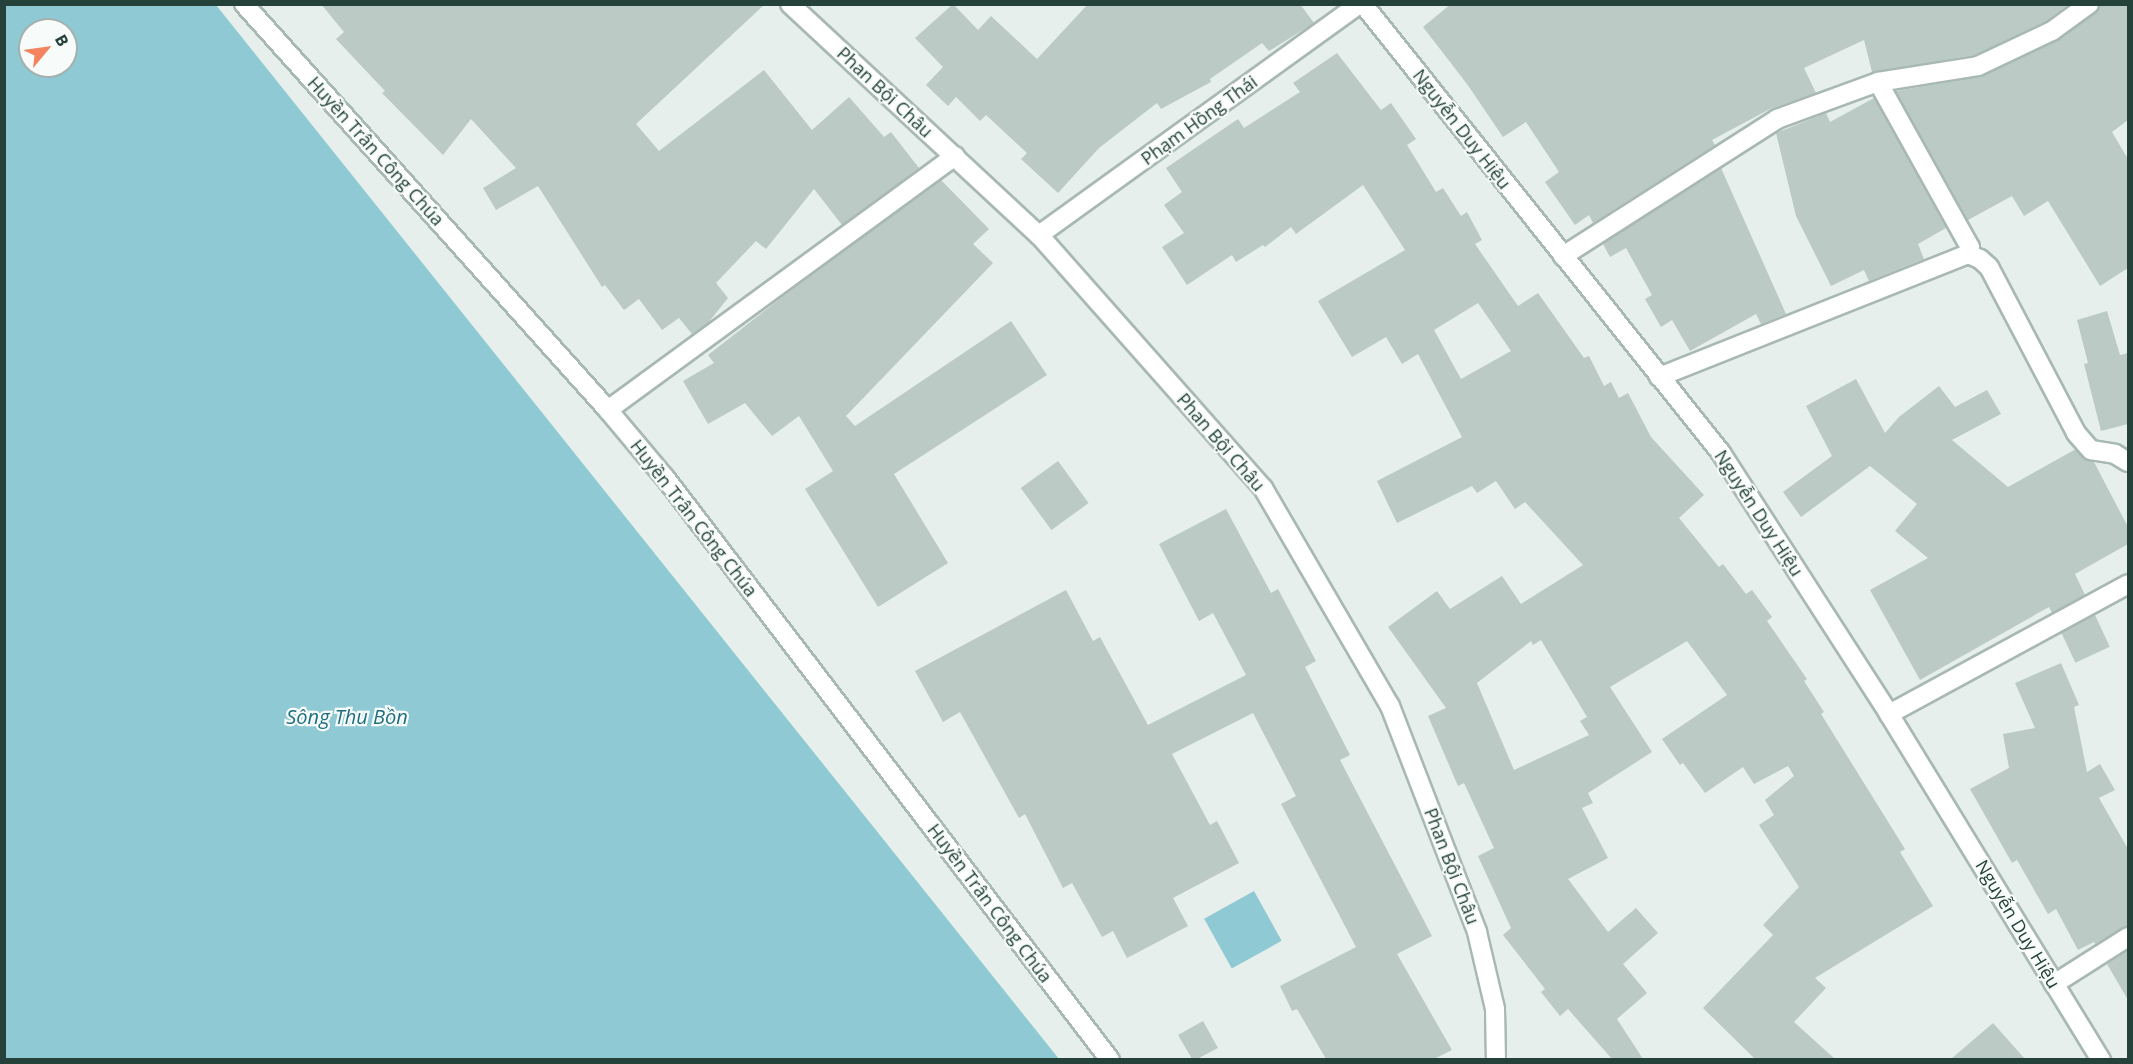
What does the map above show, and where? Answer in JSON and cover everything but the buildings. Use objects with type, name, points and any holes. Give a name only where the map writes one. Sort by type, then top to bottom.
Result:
[{"type":"street","name":"Phan Bội Châu","points":[[790,4],[1039,235],[1263,488],[1390,706],[1477,932],[1495,1009],[1496,1059]]},
{"type":"street","name":"Phạm Hồng Thái","points":[[1039,235],[1361,4]]},
{"type":"street","name":"Nguyễn Duy Hiệu","points":[[1361,4],[1721,453],[1889,714],[2101,1059]]},
{"type":"street","points":[[1563,256],[1777,119],[1878,82],[1978,66],[2052,31],[2089,4]]},
{"type":"street","name":"Huyền Trân Công Chúa","points":[[251,7],[608,410],[666,479],[1110,1059]]},
{"type":"street","points":[[1878,82],[1970,247],[1968,254]]},
{"type":"street","points":[[608,410],[955,156]]},
{"type":"street","points":[[1659,377],[1968,254],[1980,259],[1989,267],[2076,433],[2091,450],[2115,454],[2128,462]]},
{"type":"street","points":[[1889,714],[2128,584]]},
{"type":"street","points":[[2054,984],[2128,937]]},
{"type":"water","name":"Sông Thu Bồn","points":[[5,4],[216,5],[1059,1059],[5,1059]]},
{"type":"water","points":[[1254,891],[1282,941],[1232,968],[1204,919]]}]
